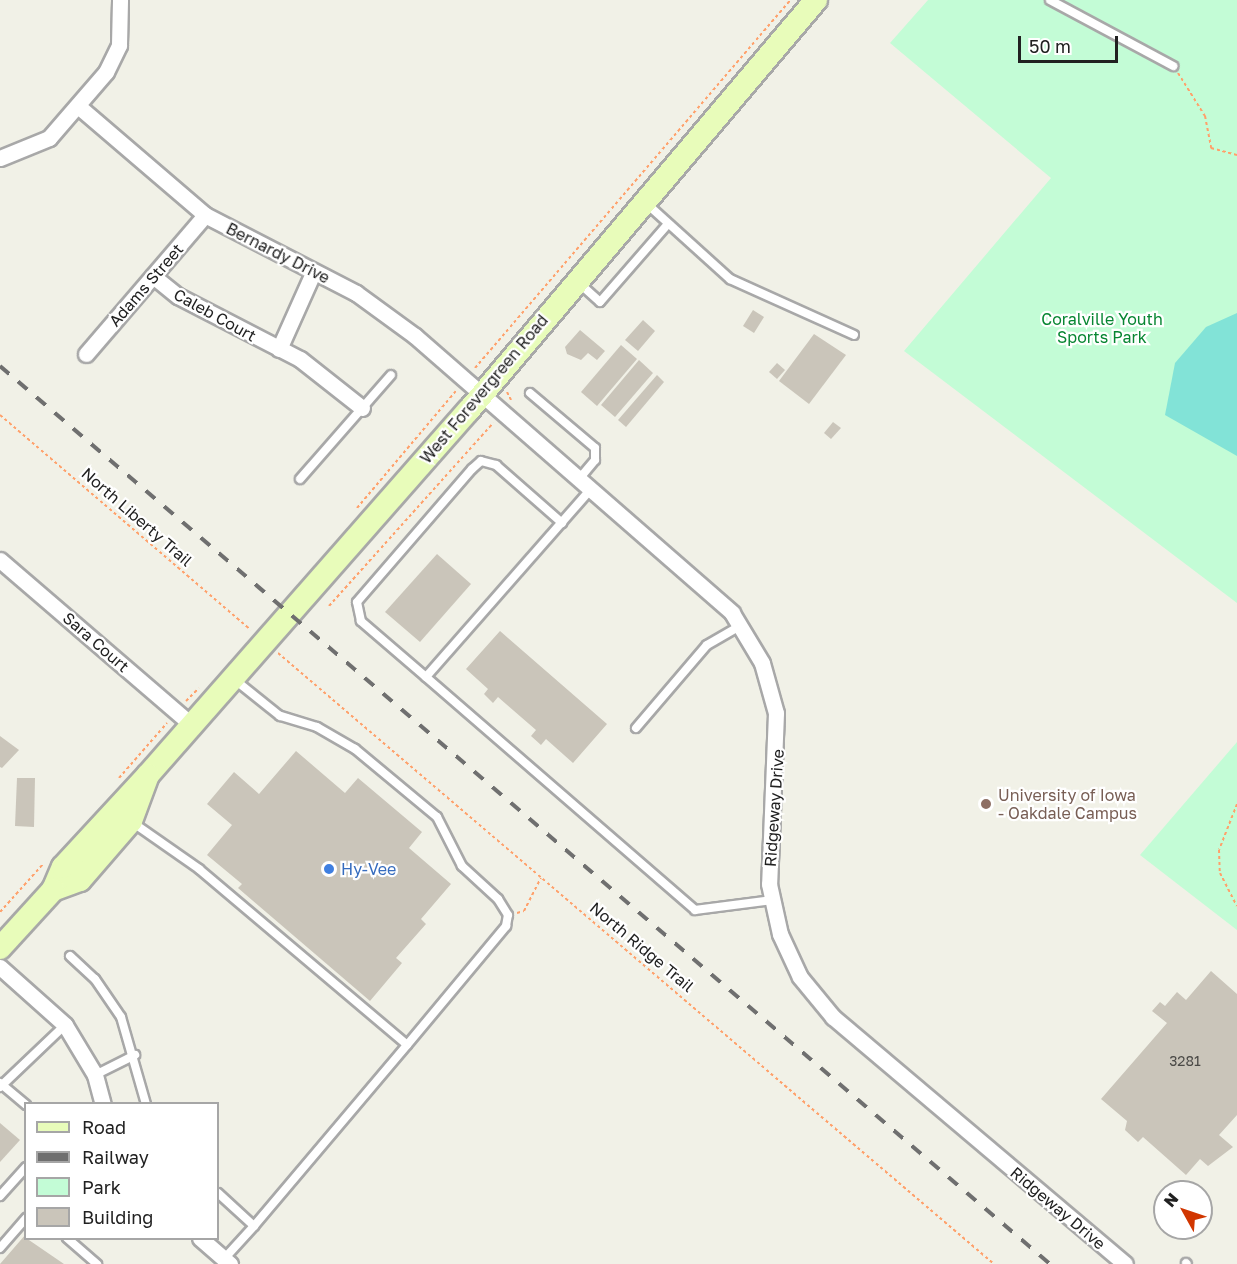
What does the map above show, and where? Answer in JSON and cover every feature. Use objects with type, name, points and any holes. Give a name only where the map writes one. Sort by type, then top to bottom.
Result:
[{"type":"street","points":[[0,158],[49,138],[78,106],[112,62],[122,30],[120,0]]},
{"type":"street","name":"West Forevergreen Road","points":[[0,948],[53,890],[63,867],[123,814],[148,775],[481,396],[575,280],[816,0]]},
{"type":"street","name":"Bernardy Drive","points":[[78,106],[205,215],[356,293],[415,336],[481,396]]},
{"type":"street","name":"Adams Street","points":[[86,354],[205,215]]},
{"type":"street","points":[[279,349],[314,273]]},
{"type":"street","name":"Caleb Court","points":[[153,276],[178,296],[279,349],[362,408]]},
{"type":"street","name":"Ridgeway Drive","points":[[481,396],[710,590],[740,626],[762,663],[779,735],[768,858],[772,900],[800,977],[833,1017],[1125,1264]]},
{"type":"street","name":"Sara Court","points":[[0,560],[192,725]]},
{"type":"street","points":[[0,968],[64,1025],[95,1075],[102,1102]]},
{"type":"street","points":[[201,1240],[224,1263]]},
{"type":"lane","points":[[1050,0],[1173,66]]},
{"type":"lane","points":[[644,201],[667,225],[730,279],[855,335]]},
{"type":"lane","points":[[575,280],[600,302],[667,225]]},
{"type":"lane","points":[[300,479],[391,375]]},
{"type":"lane","points":[[530,393],[595,448],[595,459],[579,479]]},
{"type":"lane","points":[[562,523],[496,465],[481,461],[357,602],[361,621],[695,910],[772,900]]},
{"type":"lane","points":[[426,678],[591,489]]},
{"type":"lane","points":[[636,728],[707,645],[740,626]]},
{"type":"lane","points":[[224,1263],[506,926],[507,915],[462,866],[437,818],[355,749],[317,727],[280,716],[233,678]]},
{"type":"lane","points":[[123,814],[199,869],[407,1045]]},
{"type":"lane","points":[[70,956],[107,997],[135,1055],[146,1102]]},
{"type":"lane","points":[[24,1103],[1,1085],[64,1025]]},
{"type":"lane","points":[[95,1075],[135,1055]]},
{"type":"lane","points":[[0,1196],[24,1169]]},
{"type":"lane","points":[[219,1194],[254,1226]]},
{"type":"lane","points":[[0,1248],[24,1220]]},
{"type":"lane","points":[[68,1240],[97,1264]]},
{"type":"path","points":[[472,371],[790,0]]},
{"type":"path","points":[[1173,66],[1205,116],[1211,148],[1237,155]]},
{"type":"path","points":[[352,517],[456,390]]},
{"type":"path","points":[[506,392],[514,396],[509,402]]},
{"type":"path","name":"North Liberty Trail","points":[[0,415],[259,636]]},
{"type":"path","points":[[329,606],[493,423]]},
{"type":"path","points":[[244,638],[257,624]]},
{"type":"path","name":"North Ridge Trail","points":[[274,649],[994,1264]]},
{"type":"path","points":[[188,699],[202,686]]},
{"type":"path","points":[[1237,804],[1219,850],[1220,873],[1237,906]]},
{"type":"path","points":[[507,915],[524,911],[541,878]]},
{"type":"green space","name":"Coralville Youth Sports Park","points":[[928,0],[1237,0],[1237,603],[904,351],[1051,178],[890,43]]},
{"type":"green space","points":[[1237,742],[1237,930],[1140,855]]},
{"type":"shaded area","points":[[1237,313],[1237,456],[1165,415],[1175,363],[1206,327]]},
{"type":"building","points":[[753,310],[764,317],[754,333],[743,326]]},
{"type":"building","points":[[643,320],[655,331],[638,351],[625,340]]},
{"type":"building","points":[[580,330],[605,351],[597,360],[588,353],[581,360],[567,354],[565,347]]},
{"type":"building","points":[[814,334],[846,355],[809,404],[779,381]]},
{"type":"building","points":[[621,345],[637,359],[597,406],[581,392]]},
{"type":"building","points":[[639,360],[653,373],[615,417],[601,405]]},
{"type":"building","points":[[777,363],[785,370],[777,379],[769,372]]},
{"type":"building","points":[[657,375],[664,382],[626,427],[618,420]]},
{"type":"building","points":[[833,422],[841,428],[831,439],[824,433]]},
{"type":"building","points":[[437,554],[471,584],[420,642],[385,612]]},
{"type":"building","points":[[500,631],[607,724],[573,763],[546,739],[541,745],[531,736],[536,730],[498,697],[493,703],[484,694],[488,689],[466,669]]},
{"type":"building","points":[[0,736],[19,750],[2,768],[0,767]]},
{"type":"building","name":"Hy-Vee","points":[[296,751],[345,793],[358,778],[422,832],[409,848],[451,884],[421,919],[426,924],[396,958],[402,963],[370,1001],[238,888],[242,884],[207,855],[232,825],[207,804],[234,772],[259,794]]},
{"type":"building","points":[[17,778],[35,778],[34,827],[15,826]]},
{"type":"building","points":[[1211,971],[1237,994],[1237,1115],[1219,1135],[1233,1147],[1208,1166],[1200,1159],[1186,1175],[1143,1137],[1138,1142],[1125,1130],[1127,1121],[1101,1099],[1167,1023],[1152,1011],[1160,1002],[1165,1006],[1177,992],[1186,1000]]},
{"type":"building","points":[[0,1123],[20,1140],[0,1162]]},
{"type":"building","points":[[24,1236],[24,1240],[29,1240],[64,1264],[0,1264]]},
{"type":"railway","points":[[0,366],[1050,1264]]},
{"type":"place","name":"University of Iowa - Oakdale Campus","points":[[986,804]]},
{"type":"place","name":"Hy-Vee","points":[[329,869]]}]
